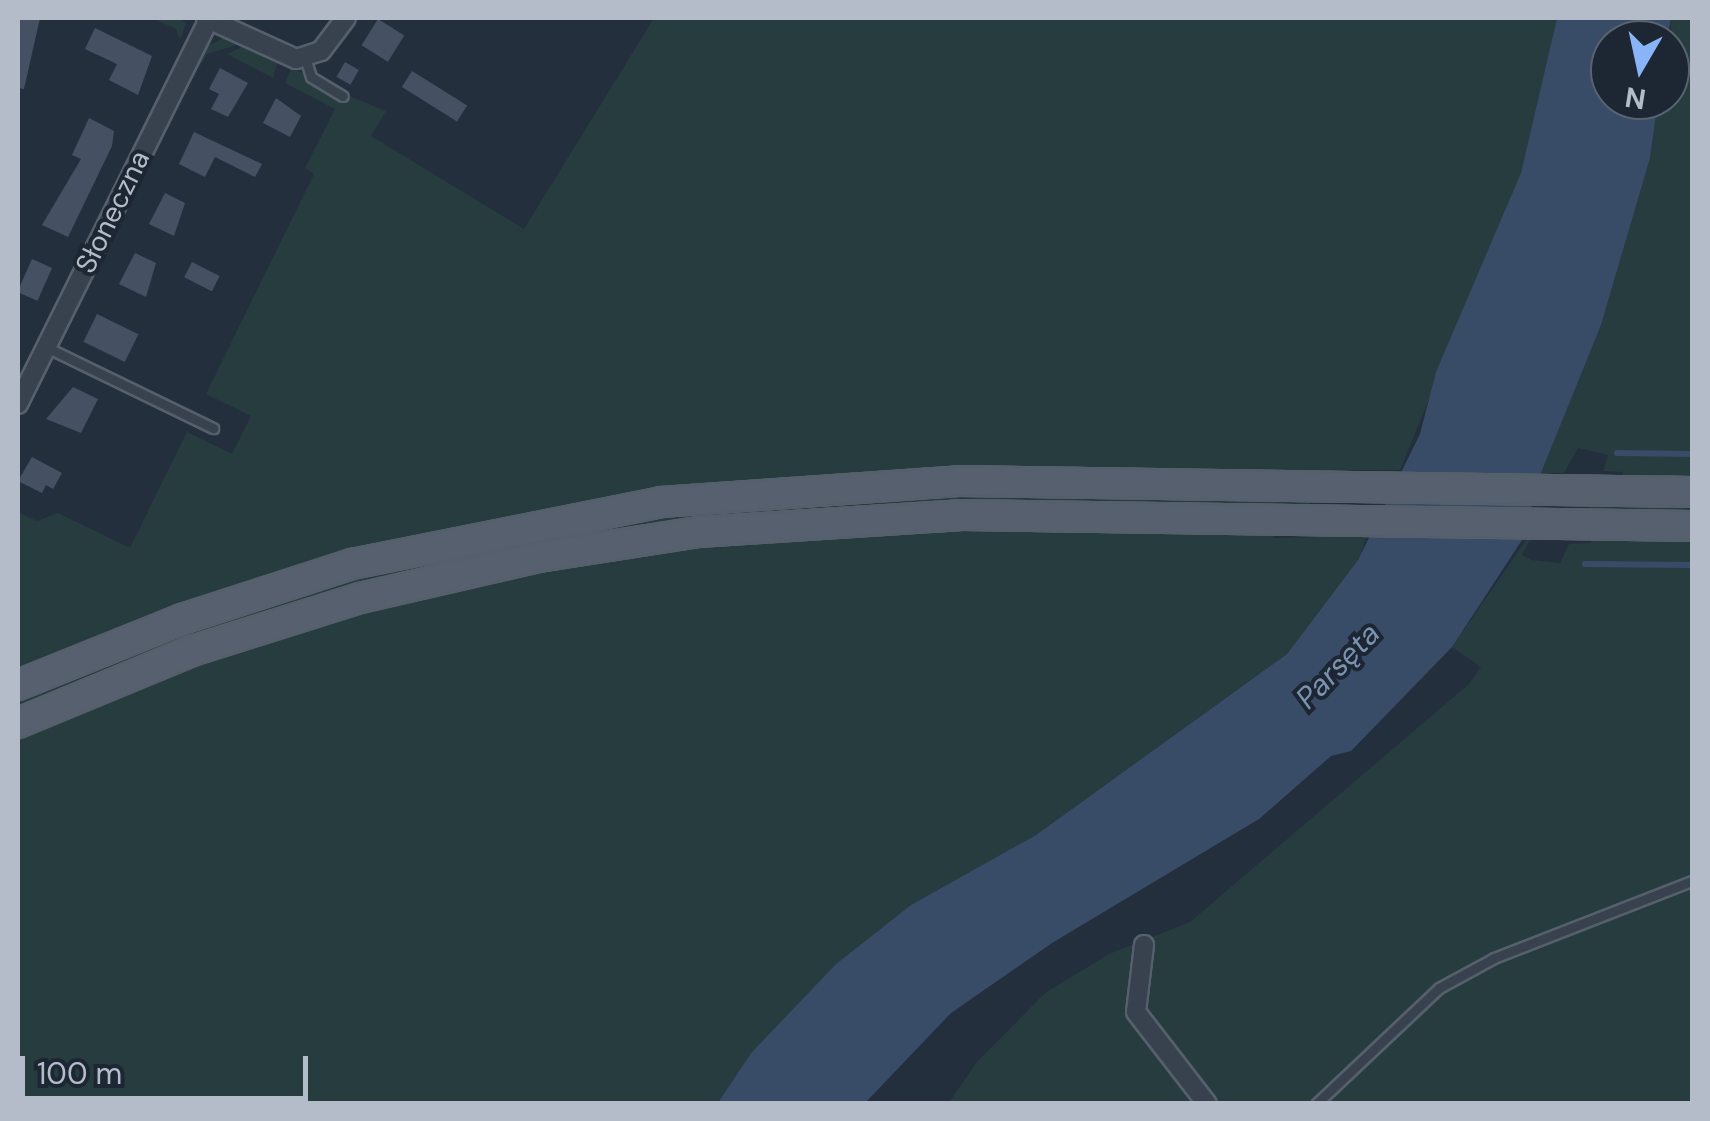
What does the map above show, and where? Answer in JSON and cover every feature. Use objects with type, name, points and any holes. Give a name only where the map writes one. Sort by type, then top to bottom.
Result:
[{"type":"main road","points":[[18,685],[182,619],[352,564],[630,506],[881,483],[1692,492]]},
{"type":"main road","points":[[18,723],[177,657],[315,611],[448,576],[630,541],[910,517],[1692,526]]},
{"type":"street","points":[[207,18],[277,56],[305,58],[328,45],[346,18]]},
{"type":"street","name":"Słoneczna","points":[[18,404],[207,18]]},
{"type":"street","points":[[1144,946],[1136,1012],[1207,1104]]},
{"type":"lane","points":[[305,58],[311,77],[343,96]]},
{"type":"lane","points":[[46,347],[213,428]]},
{"type":"lane","points":[[1316,1104],[1439,988],[1494,958],[1692,881]]},
{"type":"green space","points":[[152,18],[180,18],[186,24],[180,40],[176,29]]},
{"type":"green space","points":[[654,18],[1557,18],[1521,173],[1400,470],[885,472],[634,494],[349,554],[18,674],[18,512],[37,521],[58,513],[130,548],[187,432],[232,454],[251,416],[206,394],[314,174],[305,168],[335,109],[285,83],[292,66],[341,100],[344,94],[386,111],[371,136],[524,229]]},
{"type":"green space","points":[[1692,18],[1692,482],[1624,481],[1623,472],[1603,471],[1608,455],[1578,448],[1564,473],[1541,473],[1601,325],[1650,158],[1655,120],[1690,120],[1690,20],[1671,20]]},
{"type":"green space","points":[[223,38],[240,44],[207,54],[192,80],[204,48]]},
{"type":"green space","points":[[244,46],[277,64],[273,78],[227,54]]},
{"type":"green space","points":[[887,493],[1314,498],[1306,508],[639,529],[18,711],[18,697],[94,663],[355,575],[637,515]]},
{"type":"green space","points":[[1604,500],[1692,501],[1692,516],[1585,510]]},
{"type":"green space","points":[[1538,523],[1522,555],[1531,560],[1560,563],[1569,544],[1591,543],[1592,535],[1692,536],[1692,1103],[948,1104],[976,1063],[1045,993],[1109,954],[1190,922],[1469,684],[1481,667],[1452,647]]},
{"type":"green space","points":[[889,528],[1273,528],[1274,538],[1367,536],[1358,560],[1287,654],[1036,835],[911,905],[836,964],[751,1053],[717,1103],[18,1103],[18,734],[197,660],[363,608],[642,549]]},
{"type":"water","name":"Parsęta","points":[[1557,18],[1671,18],[1590,20],[1590,120],[1655,120],[1650,158],[1601,325],[1541,473],[1522,540],[1452,647],[1351,751],[1331,756],[1259,819],[1052,943],[951,1013],[865,1103],[717,1104],[751,1053],[836,964],[911,905],[1036,835],[1287,654],[1358,560],[1420,434],[1436,372],[1521,173]]},
{"type":"building","points":[[20,18],[40,18],[24,89],[18,88]]},
{"type":"building","points":[[378,19],[404,35],[388,62],[362,45]]},
{"type":"building","points":[[95,28],[152,56],[138,95],[109,80],[117,64],[85,49]]},
{"type":"building","points":[[345,62],[359,70],[350,85],[336,77]]},
{"type":"building","points":[[220,68],[248,83],[228,117],[211,109],[219,94],[209,89]]},
{"type":"building","points":[[412,71],[467,105],[457,122],[402,87]]},
{"type":"building","points":[[276,98],[301,116],[290,137],[263,123]]},
{"type":"building","points":[[89,118],[114,131],[112,146],[68,237],[42,225],[81,159],[72,155]]},
{"type":"building","points":[[194,132],[262,164],[255,177],[215,157],[205,177],[179,164]]},
{"type":"building","points":[[165,193],[185,203],[174,236],[149,224]]},
{"type":"building","points":[[135,253],[156,263],[146,297],[119,284]]},
{"type":"building","points":[[32,259],[52,268],[37,301],[18,292]]},
{"type":"building","points":[[192,262],[220,276],[212,291],[184,277]]},
{"type":"building","points":[[97,314],[138,334],[125,362],[83,342]]},
{"type":"building","points":[[73,387],[98,399],[81,433],[46,419]]},
{"type":"building","points":[[32,457],[62,473],[53,489],[46,485],[42,493],[18,481]]},
{"type":"waterway","points":[[1617,453],[1692,454]]},
{"type":"waterway","points":[[1585,564],[1692,565]]}]
